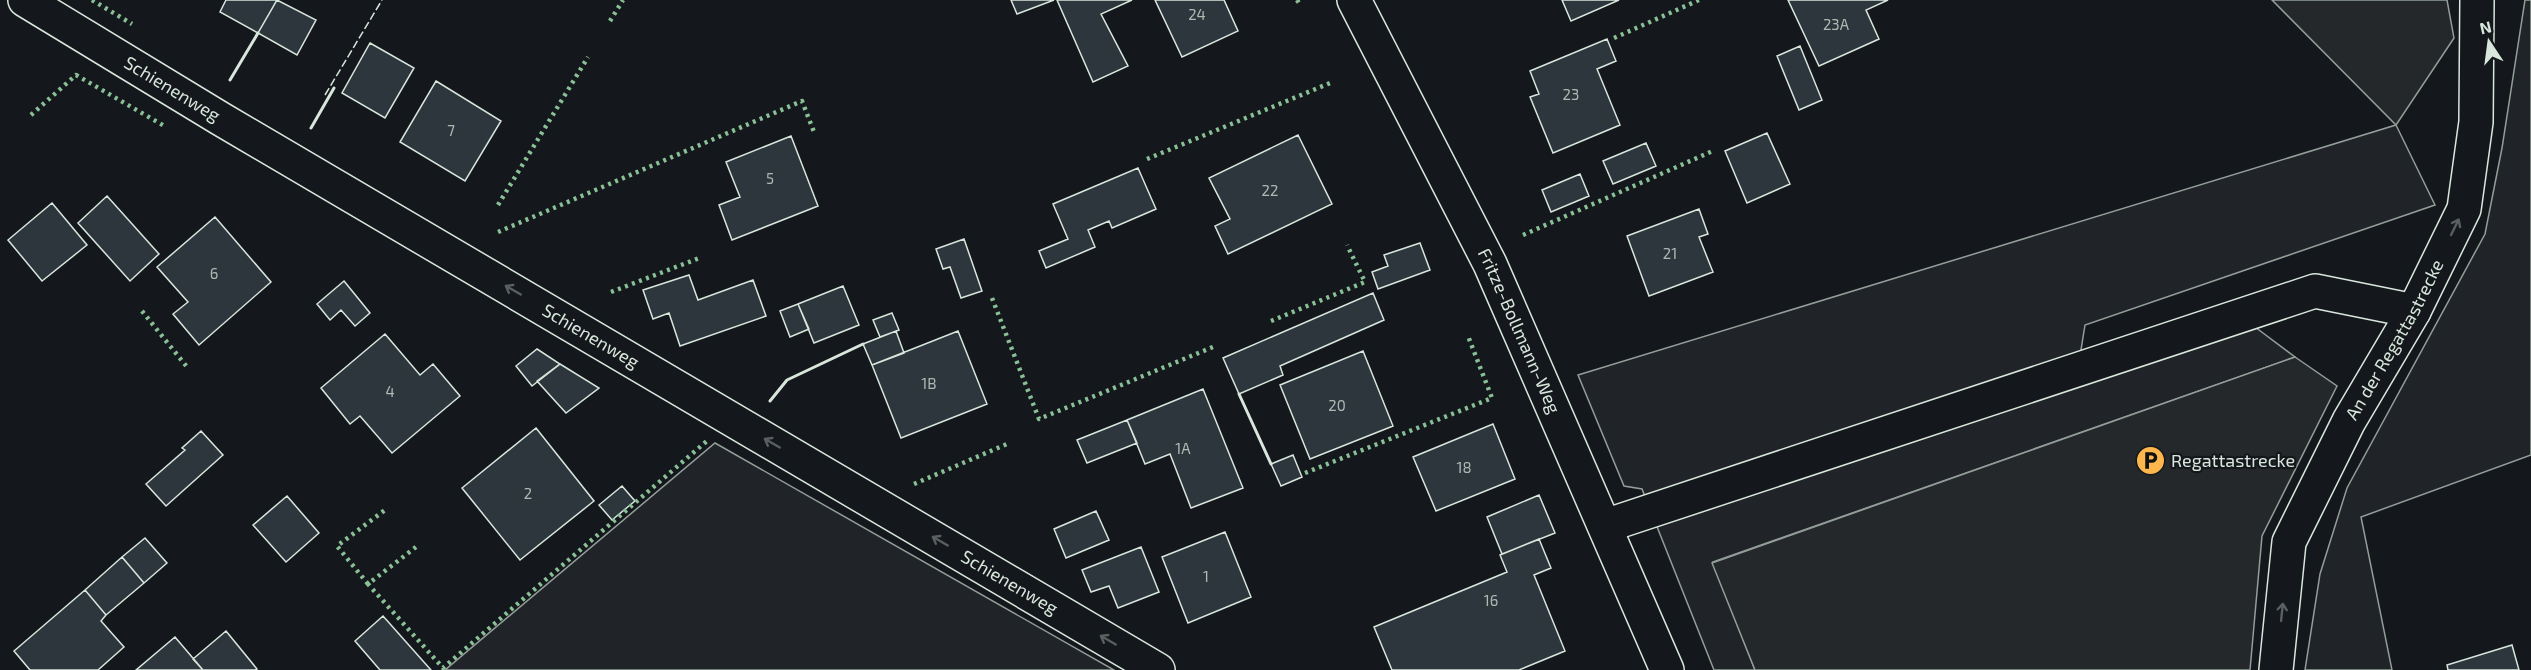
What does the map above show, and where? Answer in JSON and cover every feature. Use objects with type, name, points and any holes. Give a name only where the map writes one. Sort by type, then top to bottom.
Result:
[{"type":"street","name":"Schienenweg","points":[[25,0],[231,125],[1158,670]]},
{"type":"street","name":"Fritze-Bollmann-Weg","points":[[1354,0],[1490,264],[1667,670]]},
{"type":"street","name":"An der Regattastrecke","points":[[2276,670],[2289,542],[2349,421],[2414,311],[2464,209],[2475,122],[2476,0]]},
{"type":"street","points":[[1605,526],[2315,291],[2414,311]]},
{"type":"shaded area","points":[[2272,0],[2447,0],[2454,38],[2396,125]]},
{"type":"shaded area","points":[[2525,0],[2531,0],[2531,455],[2361,517],[2392,670],[2305,670],[2320,574],[2347,488],[2485,234],[2502,148]]},
{"type":"shaded area","points":[[2396,125],[2435,205],[2085,325],[2081,350],[2093,382],[2255,327],[2295,357],[1713,562],[1755,670],[1714,670],[1642,489],[1624,486],[1578,375]]},
{"type":"shaded area","name":"Regattastrecke","points":[[2295,357],[2337,386],[2262,536],[2250,670],[1755,670],[1712,563]]},
{"type":"shaded area","points":[[715,443],[1114,670],[445,670]]},
{"type":"building","points":[[226,0],[277,0],[258,33],[220,12]]},
{"type":"building","points":[[277,0],[316,20],[297,55],[258,33]]},
{"type":"building","points":[[1011,0],[1054,0],[1017,14]]},
{"type":"building","points":[[1057,0],[1132,0],[1101,14],[1128,66],[1093,82]]},
{"type":"building","points":[[1155,0],[1224,0],[1238,31],[1182,57]]},
{"type":"building","points":[[1562,0],[1619,0],[1571,21]]},
{"type":"building","points":[[1788,0],[1888,0],[1866,10],[1879,39],[1819,66]]},
{"type":"building","points":[[1607,39],[1616,61],[1597,69],[1620,125],[1553,153],[1530,97],[1539,94],[1530,71]]},
{"type":"building","points":[[370,43],[414,68],[385,118],[342,93]]},
{"type":"building","points":[[1800,46],[1822,100],[1799,110],[1777,56]]},
{"type":"building","points":[[436,81],[501,121],[465,181],[400,142]]},
{"type":"building","points":[[1767,133],[1790,184],[1747,203],[1725,151]]},
{"type":"building","points":[[1298,135],[1332,204],[1228,254],[1215,226],[1230,219],[1209,178]]},
{"type":"building","points":[[791,136],[818,206],[732,240],[719,205],[740,197],[726,162]]},
{"type":"building","points":[[1646,143],[1656,166],[1613,184],[1603,161]]},
{"type":"building","points":[[1138,168],[1156,209],[1112,228],[1109,221],[1088,230],[1095,247],[1046,268],[1039,251],[1068,239],[1053,204]]},
{"type":"building","points":[[1580,174],[1589,196],[1551,212],[1542,190]]},
{"type":"building","points":[[107,196],[159,254],[130,281],[78,223]]},
{"type":"building","points":[[52,203],[87,245],[42,281],[8,240]]},
{"type":"building","points":[[1699,209],[1708,234],[1699,237],[1713,272],[1649,296],[1627,236]]},
{"type":"building","points":[[215,217],[271,282],[199,345],[173,314],[188,302],[157,267]]},
{"type":"building","points":[[964,239],[982,291],[961,298],[950,267],[943,269],[936,249]]},
{"type":"building","points":[[1420,243],[1430,270],[1378,289],[1372,272],[1388,266],[1384,255]]},
{"type":"building","points":[[689,275],[698,300],[753,280],[766,316],[680,346],[669,313],[653,319],[643,290]]},
{"type":"building","points":[[344,281],[370,313],[355,326],[341,310],[330,320],[317,304]]},
{"type":"building","points":[[843,286],[859,325],[814,343],[798,304]]},
{"type":"building","points":[[1373,293],[1384,320],[1280,366],[1283,375],[1239,394],[1223,358]]},
{"type":"building","points":[[798,304],[809,329],[790,337],[780,311]]},
{"type":"building","points":[[892,313],[899,330],[880,337],[873,320]]},
{"type":"building","points":[[896,331],[904,353],[872,365],[863,344]]},
{"type":"building","points":[[958,331],[987,404],[901,438],[872,365]]},
{"type":"building","points":[[385,334],[420,375],[433,364],[460,396],[392,453],[360,416],[350,424],[321,388]]},
{"type":"building","points":[[537,349],[560,364],[532,386],[516,366]]},
{"type":"building","points":[[1363,351],[1393,426],[1310,459],[1280,385]]},
{"type":"building","points":[[560,364],[599,388],[566,413],[537,381]]},
{"type":"building","points":[[1203,389],[1243,488],[1191,508],[1170,454],[1145,464],[1127,420]]},
{"type":"building","points":[[1127,420],[1137,443],[1087,463],[1077,440]]},
{"type":"building","points":[[1493,424],[1515,479],[1436,511],[1413,457]]},
{"type":"building","points":[[536,428],[594,501],[520,560],[462,488]]},
{"type":"building","points":[[201,431],[223,455],[166,506],[146,484],[185,450],[182,448]]},
{"type":"building","points":[[1293,455],[1302,477],[1281,486],[1271,464]]},
{"type":"building","points":[[622,486],[635,501],[612,520],[599,505]]},
{"type":"building","points":[[1539,495],[1555,533],[1502,554],[1487,517]]},
{"type":"building","points":[[287,496],[319,533],[286,562],[253,525]]},
{"type":"building","points":[[1096,511],[1109,540],[1066,558],[1054,529]]},
{"type":"building","points":[[1225,532],[1251,597],[1188,623],[1162,557]]},
{"type":"building","points":[[145,538],[167,563],[144,583],[122,557]]},
{"type":"building","points":[[1539,539],[1551,568],[1534,575],[1565,651],[1519,670],[1392,670],[1374,627],[1507,572],[1500,555]]},
{"type":"building","points":[[1141,547],[1159,592],[1118,608],[1109,586],[1091,592],[1082,570]]},
{"type":"building","points":[[122,557],[144,583],[106,615],[85,590]]},
{"type":"building","points":[[85,590],[106,615],[101,621],[124,647],[98,670],[30,670],[14,651]]},
{"type":"building","points":[[383,616],[431,670],[380,670],[355,641]]},
{"type":"building","points":[[226,631],[257,669],[203,670],[193,659]]},
{"type":"building","points":[[175,637],[203,670],[136,670]]},
{"type":"building","points":[[2512,645],[2519,670],[2448,670],[2447,665]]},
{"type":"hedge","points":[[92,0],[132,24]]},
{"type":"hedge","points":[[610,21],[623,0]]},
{"type":"hedge","points":[[1614,38],[1699,0]]},
{"type":"hedge","points":[[498,205],[588,57]]},
{"type":"hedge","points":[[31,115],[76,75],[166,127]]},
{"type":"hedge","points":[[1147,159],[1330,83]]},
{"type":"hedge","points":[[498,232],[802,101],[814,132]]},
{"type":"hedge","points":[[1523,235],[1715,150]]},
{"type":"hedge","points":[[1271,321],[1365,282],[1347,245]]},
{"type":"hedge","points":[[611,292],[702,257]]},
{"type":"hedge","points":[[992,298],[1039,419],[1213,347]]},
{"type":"hedge","points":[[142,311],[187,367]]},
{"type":"hedge","points":[[1305,473],[1492,398],[1468,336]]},
{"type":"hedge","points":[[416,547],[368,584],[443,668],[708,440]]},
{"type":"hedge","points":[[914,484],[1007,444]]},
{"type":"hedge","points":[[368,584],[337,546],[385,510]]},
{"type":"fence","points":[[325,95],[382,0]]},
{"type":"wall","points":[[230,80],[258,33]]},
{"type":"wall","points":[[311,128],[334,88]]},
{"type":"wall","points":[[770,401],[787,380],[863,344]]},
{"type":"wall","points":[[1239,394],[1271,464]]},
{"type":"place","name":"Regattastrecke","points":[[2150,461]]}]
